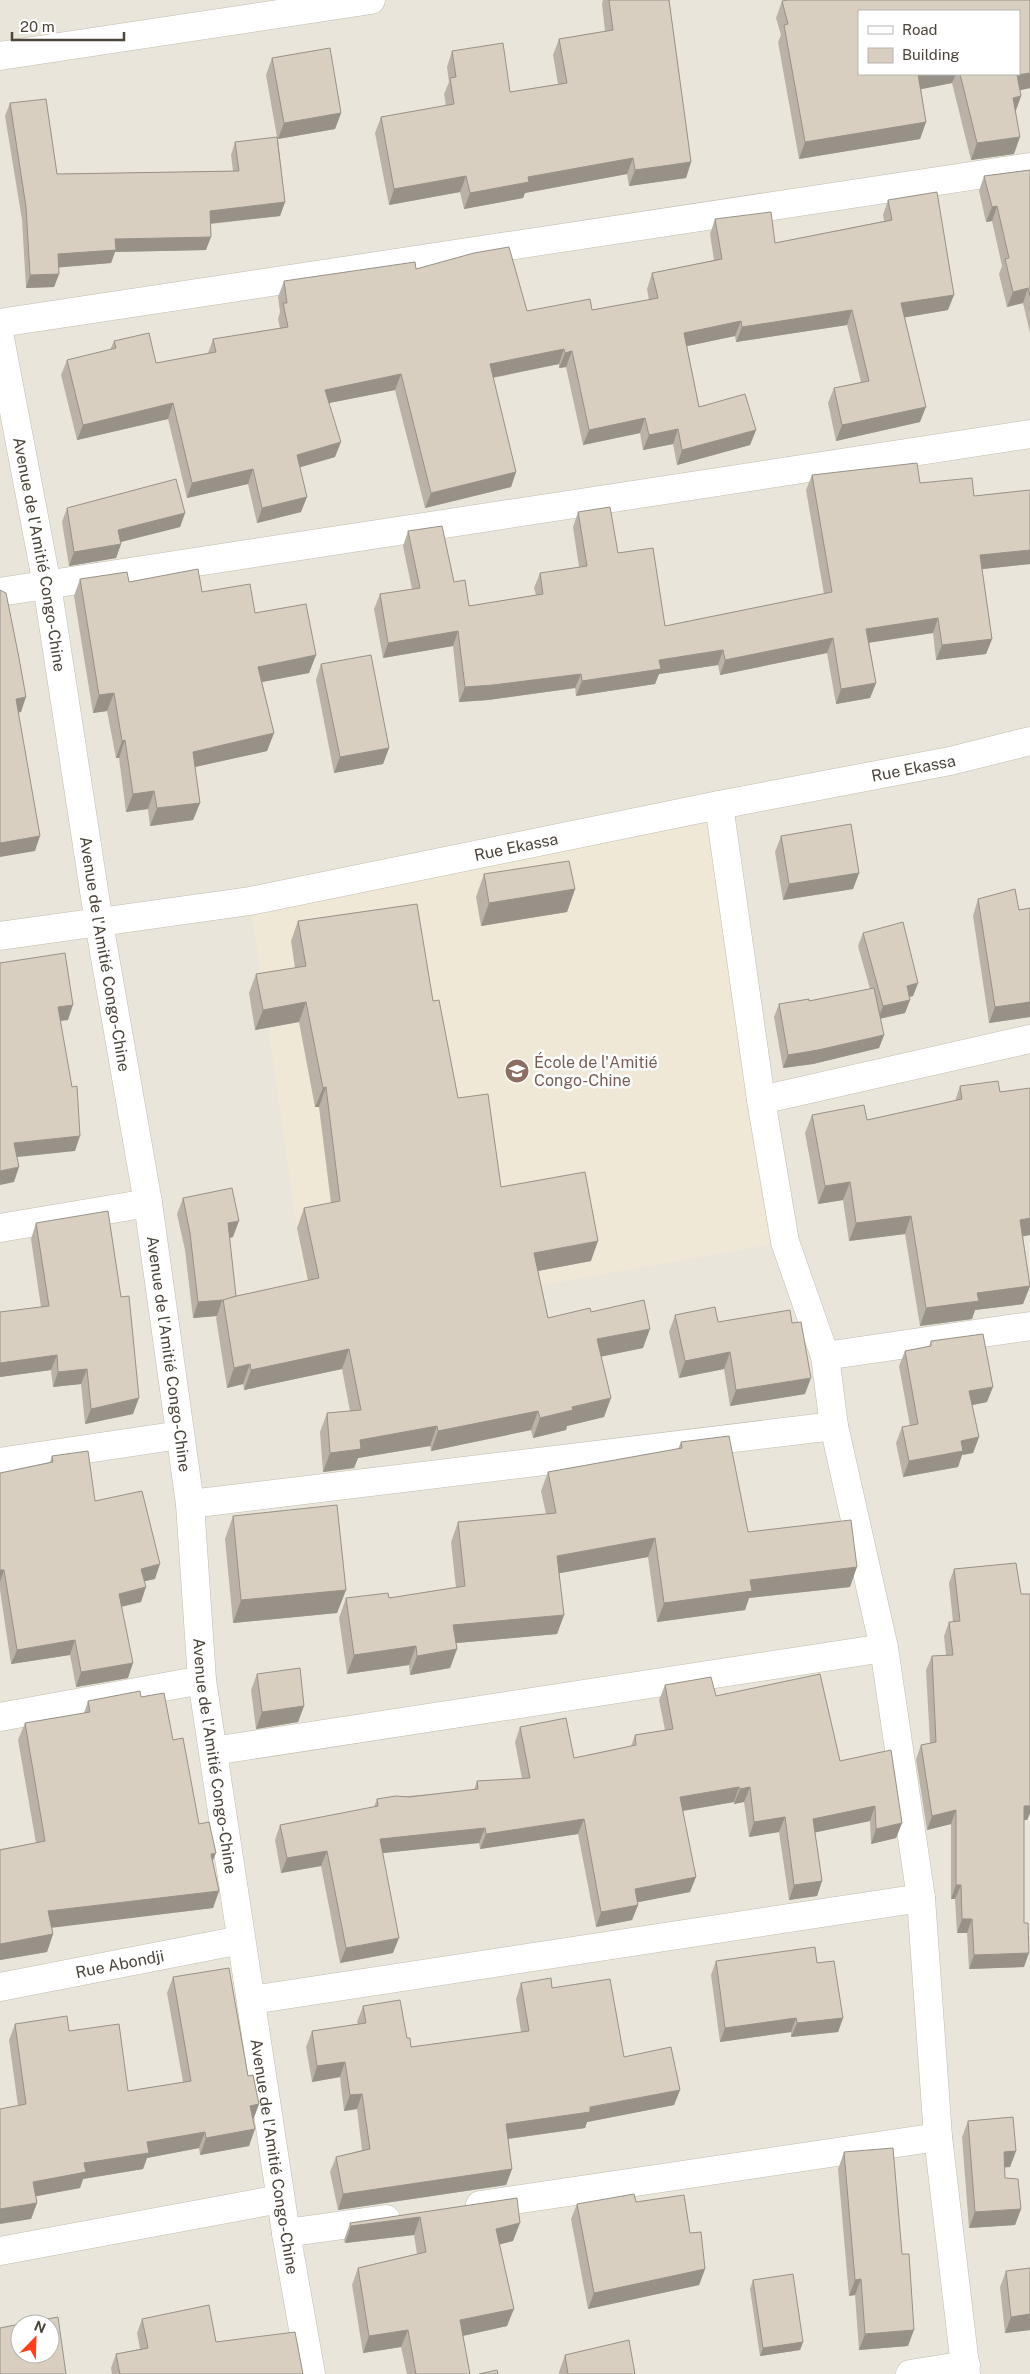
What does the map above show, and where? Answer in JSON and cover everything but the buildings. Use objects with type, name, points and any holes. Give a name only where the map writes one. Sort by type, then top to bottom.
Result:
[{"type":"street","points":[[0,56],[371,0]]},
{"type":"street","points":[[0,323],[1030,167]]},
{"type":"street","name":"Avenue de l'Amitié Congo-Chine","points":[[0,338],[47,585],[99,923],[148,1203],[190,1504],[202,1680],[280,2199],[311,2374]]},
{"type":"street","points":[[0,592],[1030,434]]},
{"type":"street","name":"Rue Ekassa","points":[[0,936],[250,901],[719,805],[950,761],[1030,741]]},
{"type":"street","points":[[719,805],[761,1100],[785,1242],[825,1356],[834,1426],[884,1648],[921,1898],[938,2138],[966,2370],[910,2374]]},
{"type":"street","points":[[761,1100],[1030,1039]]},
{"type":"street","points":[[0,1228],[148,1203]]},
{"type":"street","points":[[825,1356],[1030,1326]]},
{"type":"street","points":[[190,1504],[834,1426]]},
{"type":"street","points":[[0,1462],[180,1435]]},
{"type":"street","points":[[213,1751],[884,1648]]},
{"type":"street","points":[[0,1717],[202,1680]]},
{"type":"street","points":[[251,2000],[921,1898]]},
{"type":"street","name":"Rue Abondji","points":[[0,1987],[242,1940]]},
{"type":"street","points":[[454,2209],[938,2138]]},
{"type":"street","points":[[0,2252],[280,2199]]},
{"type":"street","points":[[286,2233],[414,2214]]},
{"type":"shaded area","points":[[0,0],[1030,0],[1030,2374],[0,2374]]},
{"type":"shaded area","name":"École de l'Amitié Congo-Chine","points":[[719,805],[785,1242],[311,1326],[250,901]]},
{"type":"place","name":"École de l'Amitié Congo-Chine","points":[[517,1071]]}]
